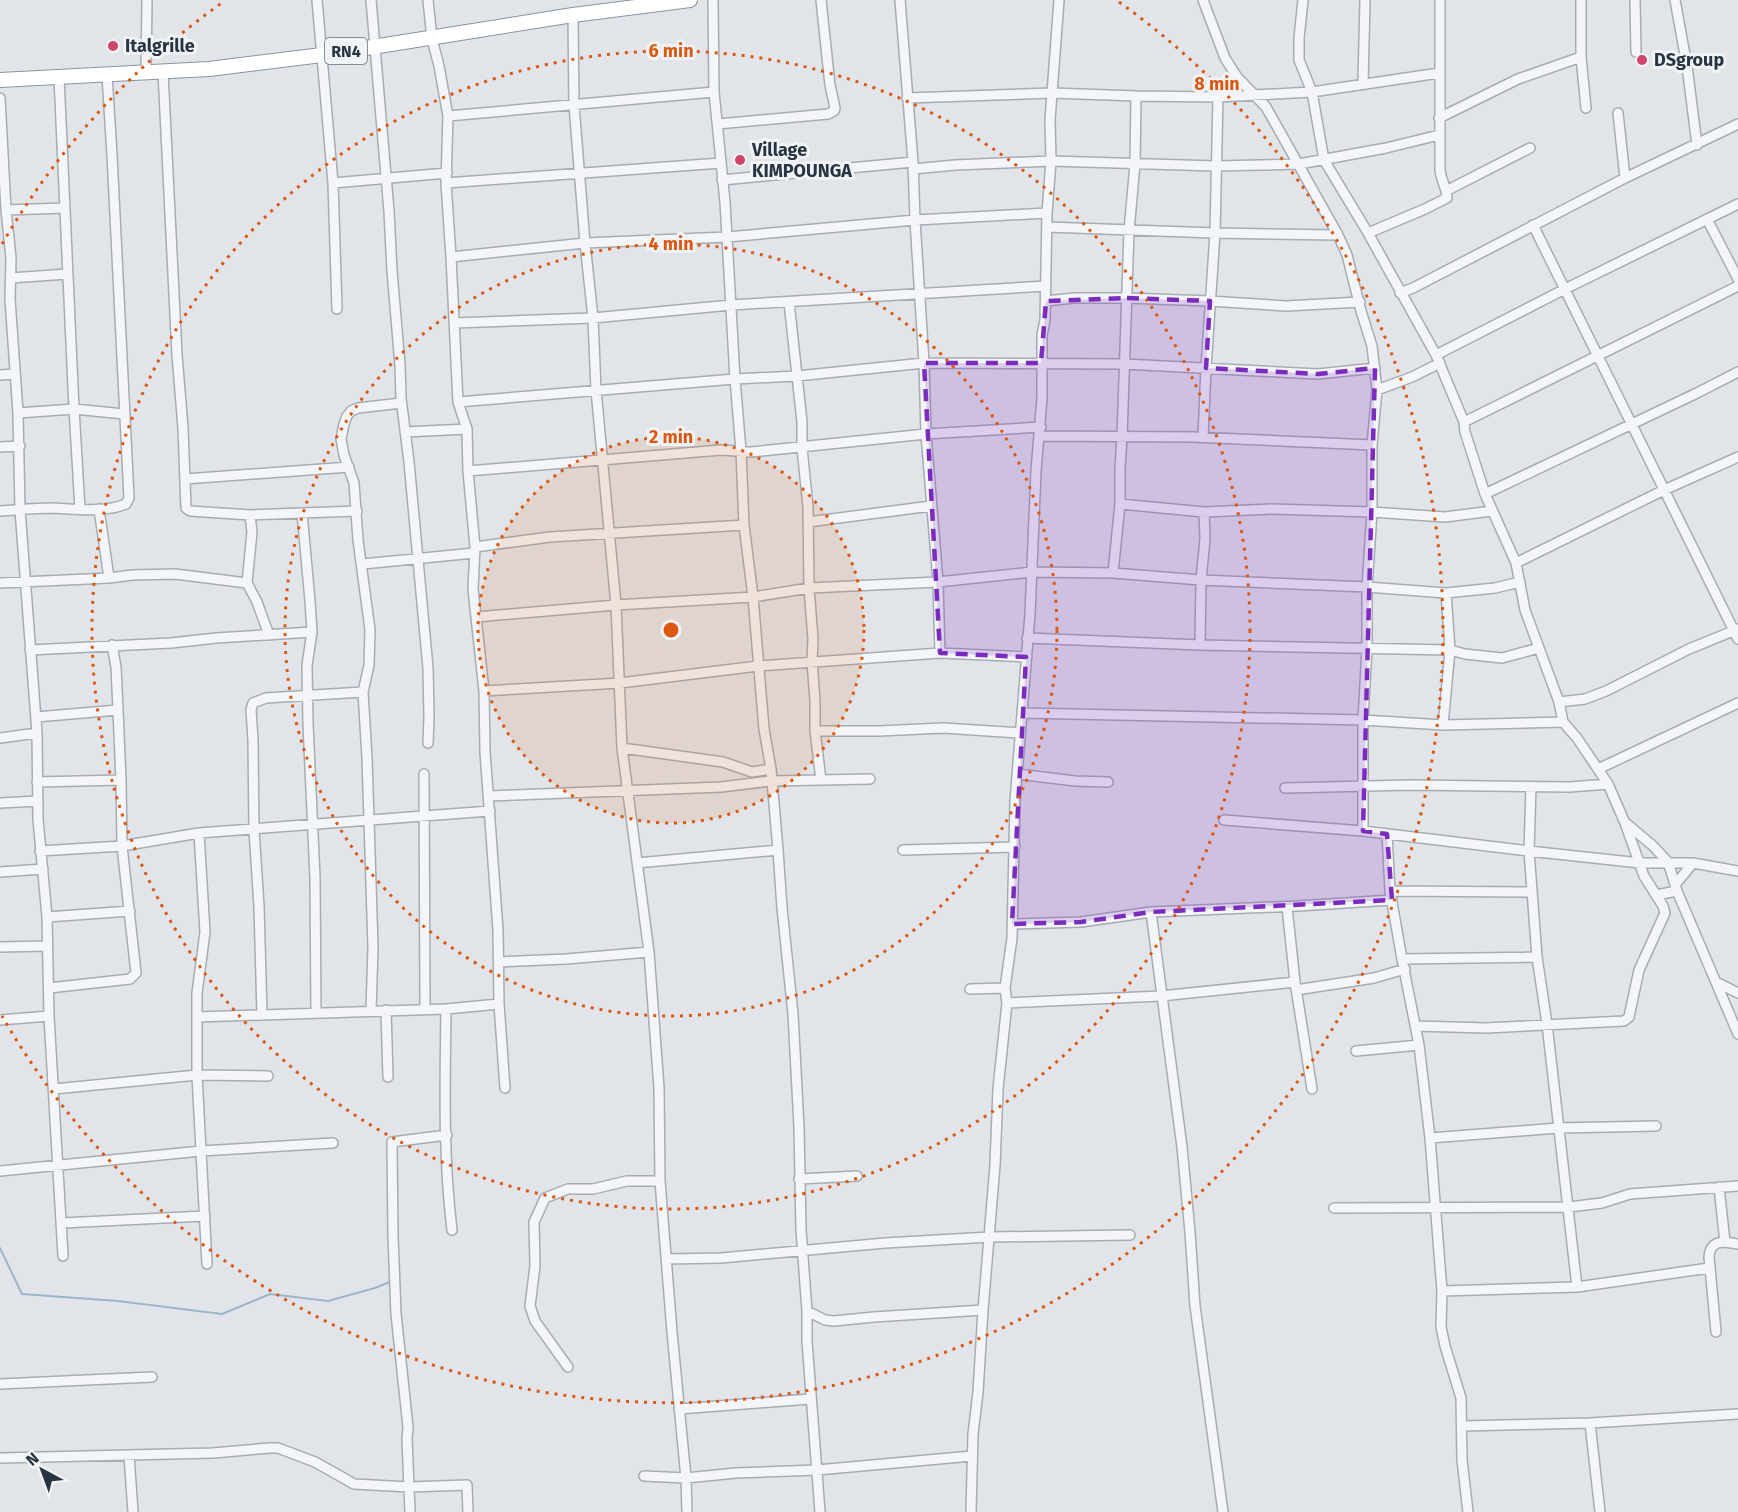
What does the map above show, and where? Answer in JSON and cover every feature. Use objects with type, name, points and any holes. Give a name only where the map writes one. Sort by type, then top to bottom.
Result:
[{"type":"highway","name":"RN4","points":[[0,80],[209,69],[432,39],[653,2],[690,0]]},
{"type":"street","points":[[146,72],[147,0]]},
{"type":"street","points":[[317,0],[333,183],[337,309]]},
{"type":"street","points":[[371,0],[400,365],[401,403],[429,668],[428,743]]},
{"type":"street","points":[[428,0],[432,39],[448,116],[446,183],[452,257],[458,402],[467,429],[475,550],[473,589],[484,691],[485,752],[505,1088]]},
{"type":"street","points":[[713,0],[714,92],[727,237],[744,525],[753,597],[764,729],[771,769],[796,1058],[799,1179],[810,1399],[820,1512]]},
{"type":"street","points":[[718,124],[828,114],[834,111],[821,0]]},
{"type":"street","points":[[900,0],[913,166],[926,434],[938,582],[940,653]]},
{"type":"street","points":[[971,1512],[972,1456],[982,1310],[990,1236],[998,1089],[1007,1003],[1005,988],[1012,924],[1015,801],[1040,431],[1041,363],[1046,301],[1047,213],[1051,160],[1050,120],[1059,0]]},
{"type":"street","points":[[1203,0],[1225,58],[1236,77],[1266,107],[1338,235],[1347,255],[1372,346],[1377,390],[1372,445],[1372,512],[1367,587],[1367,648],[1363,720],[1363,831]]},
{"type":"street","points":[[1303,0],[1299,60],[1312,92],[1324,160],[1368,233],[1438,359],[1464,422],[1465,432],[1485,494],[1516,563],[1525,610],[1559,702],[1563,722],[1577,738],[1608,784],[1644,876],[1665,913],[1642,961],[1631,1009],[1624,1021],[1486,1028],[1415,1026]]},
{"type":"street","points":[[1363,83],[1365,0]]},
{"type":"street","points":[[1368,233],[1445,200],[1447,196],[1441,181],[1439,135],[1440,0]]},
{"type":"street","points":[[1581,0],[1581,57],[1586,108]]},
{"type":"street","points":[[1635,0],[1636,52]]},
{"type":"street","points":[[1675,0],[1687,66],[1697,145]]},
{"type":"street","points":[[573,15],[574,105],[593,318],[596,390],[616,605],[622,748],[649,952],[659,1088],[660,1181],[687,1512]]},
{"type":"street","points":[[1439,118],[1518,79],[1581,57]]},
{"type":"street","points":[[163,72],[177,355],[183,428],[185,505],[188,510],[250,515],[357,511]]},
{"type":"street","points":[[907,98],[1052,93],[1218,97],[1312,92],[1439,73]]},
{"type":"street","points":[[0,511],[49,508],[99,509],[121,506],[126,504],[129,498],[107,75]]},
{"type":"street","points":[[59,77],[80,509]]},
{"type":"street","points":[[448,116],[714,92]]},
{"type":"street","points":[[1113,573],[1120,504],[1128,231],[1135,164],[1136,96]]},
{"type":"street","points":[[1203,437],[1215,234],[1218,97]]},
{"type":"street","points":[[0,98],[6,210],[4,227],[11,258],[11,278],[5,300],[18,413],[20,510],[37,733],[40,851],[47,917],[49,1016],[63,1256]]},
{"type":"street","points":[[1618,113],[1625,178]]},
{"type":"street","points":[[1400,293],[1625,178],[1738,124]]},
{"type":"street","points":[[722,180],[913,166],[1051,160],[1216,166],[1299,164],[1439,135]]},
{"type":"street","points":[[1446,191],[1530,148]]},
{"type":"street","points":[[446,183],[721,163]]},
{"type":"street","points":[[333,183],[447,173]]},
{"type":"street","points":[[1377,390],[1423,372],[1438,359],[1565,288],[1738,204]]},
{"type":"street","points":[[6,210],[64,208]]},
{"type":"street","points":[[452,257],[585,243],[727,237],[915,220],[1047,213]]},
{"type":"street","points":[[1707,219],[1738,279]]},
{"type":"street","points":[[1533,225],[1630,424],[1737,633],[1689,649],[1606,691],[1585,699],[1559,702]]},
{"type":"street","points":[[1047,226],[1215,234],[1338,235]]},
{"type":"street","points":[[11,278],[68,274]]},
{"type":"street","points":[[454,323],[593,318],[731,305],[1046,286]]},
{"type":"street","points":[[1464,422],[1738,286]]},
{"type":"street","points":[[1046,301],[1074,298],[1127,298],[1286,306],[1360,302]]},
{"type":"street","points":[[789,302],[802,422],[801,447],[808,507],[815,731],[821,780]]},
{"type":"street","points":[[458,402],[797,376],[924,363],[1124,364],[1318,374],[1376,368]]},
{"type":"street","points":[[1485,494],[1738,372]]},
{"type":"street","points":[[0,375],[15,374]]},
{"type":"street","points":[[371,1011],[373,947],[363,692],[369,665],[370,630],[358,540],[354,483],[348,467],[341,432],[351,411],[358,408],[401,403]]},
{"type":"street","points":[[18,413],[74,409],[124,414]]},
{"type":"street","points":[[405,432],[467,429]]},
{"type":"street","points":[[468,471],[721,450],[751,452],[926,434],[1040,431],[1122,437],[1203,437],[1372,445]]},
{"type":"street","points":[[0,447],[20,446]]},
{"type":"street","points":[[1516,563],[1664,490],[1738,457]]},
{"type":"street","points":[[184,478],[348,467]]},
{"type":"street","points":[[1120,504],[1204,512],[1272,509],[1445,517],[1492,511]]},
{"type":"street","points":[[808,522],[931,506]]},
{"type":"street","points":[[99,509],[109,578]]},
{"type":"street","points":[[1200,645],[1201,580],[1205,539],[1204,512]]},
{"type":"street","points":[[302,513],[312,632],[308,665],[308,694],[315,878],[316,1013]]},
{"type":"street","points":[[250,515],[252,532],[246,583],[257,602],[269,634]]},
{"type":"street","points":[[363,564],[418,559],[550,537],[744,525]]},
{"type":"street","points":[[476,617],[616,605],[753,597],[809,588],[938,582],[1032,572],[1113,573],[1446,593],[1495,588],[1520,582]]},
{"type":"street","points":[[0,583],[175,574],[246,583]]},
{"type":"street","points":[[1443,725],[1450,650],[1446,593]]},
{"type":"street","points":[[30,650],[171,643],[312,632]]},
{"type":"street","points":[[1027,638],[1200,645],[1450,650],[1502,658],[1539,648]]},
{"type":"street","points":[[49,988],[129,979],[134,977],[137,969],[122,846],[122,780],[116,667],[112,645]]},
{"type":"street","points":[[484,691],[620,683],[812,661],[940,653],[1026,657]]},
{"type":"street","points":[[262,1015],[260,906],[254,830],[253,740],[250,710],[253,703],[266,698],[363,692]]},
{"type":"street","points":[[1598,769],[1738,703]]},
{"type":"street","points":[[36,717],[118,710]]},
{"type":"street","points":[[1022,713],[1363,720],[1443,725],[1563,722]]},
{"type":"street","points":[[815,731],[943,728],[1020,734]]},
{"type":"street","points":[[0,738],[37,733]]},
{"type":"street","points":[[622,748],[723,762],[752,772],[771,769]]},
{"type":"street","points":[[424,774],[425,1008]]},
{"type":"street","points":[[1018,774],[1074,781],[1108,782]]},
{"type":"street","points":[[489,796],[721,787],[771,781],[870,779]]},
{"type":"street","points":[[38,782],[122,780]]},
{"type":"street","points":[[1285,788],[1364,785],[1570,787],[1608,784]]},
{"type":"street","points":[[1531,787],[1529,851],[1537,957],[1547,1024],[1577,1287]]},
{"type":"street","points":[[0,803],[38,801]]},
{"type":"street","points":[[40,851],[122,846],[199,833],[490,811]]},
{"type":"street","points":[[1224,820],[1363,831],[1640,862],[1694,863],[1738,871]]},
{"type":"street","points":[[1625,823],[1668,862],[1676,888],[1738,1034]]},
{"type":"street","points":[[199,833],[205,932],[197,993],[197,1075],[207,1264]]},
{"type":"street","points":[[1387,834],[1391,896],[1419,1045],[1430,1137],[1442,1291],[1442,1327],[1445,1346],[1461,1398],[1462,1460],[1468,1512]]},
{"type":"street","points":[[903,850],[1015,847]]},
{"type":"street","points":[[637,863],[778,850]]},
{"type":"street","points":[[1656,895],[1676,888],[1694,863]]},
{"type":"street","points":[[0,872],[43,869]]},
{"type":"street","points":[[1012,924],[1091,921],[1151,912],[1287,907],[1391,896],[1532,892]]},
{"type":"street","points":[[1287,907],[1296,986],[1312,1089]]},
{"type":"street","points":[[47,917],[130,911]]},
{"type":"street","points":[[1151,912],[1182,1147],[1200,1351],[1223,1512]]},
{"type":"street","points":[[0,948],[47,946]]},
{"type":"street","points":[[499,962],[649,952]]},
{"type":"street","points":[[1402,959],[1537,957]]},
{"type":"street","points":[[1007,1003],[1161,996],[1296,986],[1374,978],[1405,969]]},
{"type":"street","points":[[1716,982],[1738,993]]},
{"type":"street","points":[[969,989],[1005,988]]},
{"type":"street","points":[[197,1017],[446,1009],[499,1004]]},
{"type":"street","points":[[446,1009],[448,1196],[452,1230]]},
{"type":"street","points":[[387,1010],[388,1077]]},
{"type":"street","points":[[0,1020],[49,1016]]},
{"type":"street","points":[[1356,1051],[1419,1045]]},
{"type":"street","points":[[54,1089],[197,1075],[268,1076]]},
{"type":"street","points":[[1430,1137],[1558,1128],[1656,1126]]},
{"type":"street","points":[[410,1512],[408,1428],[396,1314],[392,1142],[447,1135]]},
{"type":"street","points":[[0,1171],[201,1151],[333,1143]]},
{"type":"street","points":[[799,1179],[857,1176]]},
{"type":"street","points":[[568,1367],[535,1322],[530,1306],[535,1266],[534,1222],[545,1198],[567,1190],[593,1189],[627,1181],[660,1181]]},
{"type":"street","points":[[1334,1208],[1569,1207],[1602,1203],[1630,1194],[1738,1186]]},
{"type":"street","points":[[1719,1187],[1725,1242]]},
{"type":"street","points":[[62,1223],[205,1216]]},
{"type":"street","points":[[666,1259],[721,1258],[990,1236],[1130,1235]]},
{"type":"street","points":[[1716,1332],[1709,1257],[1715,1243],[1738,1244]]},
{"type":"street","points":[[1442,1291],[1577,1287],[1709,1268]]},
{"type":"street","points":[[807,1311],[825,1320],[834,1321],[982,1310]]},
{"type":"street","points":[[0,1384],[152,1377]]},
{"type":"street","points":[[679,1409],[810,1399]]},
{"type":"street","points":[[1462,1426],[1590,1423],[1738,1414]]},
{"type":"street","points":[[1590,1423],[1600,1512]]},
{"type":"street","points":[[0,1458],[213,1453],[278,1448],[321,1465],[354,1484],[409,1487],[467,1485],[468,1512]]},
{"type":"street","points":[[129,1456],[133,1512]]},
{"type":"street","points":[[644,1476],[686,1478],[736,1473],[817,1470],[972,1456]]},
{"type":"highlighted area","points":[[1127,298],[1210,301],[1206,368],[1318,374],[1375,368],[1363,831],[1387,834],[1392,900],[1151,912],[1081,922],[1012,924],[1026,657],[940,653],[924,363],[1041,363],[1046,301]]},
{"type":"waterway","points":[[0,1248],[22,1294],[118,1301],[222,1314],[270,1294],[328,1301],[392,1281]]},
{"type":"place","name":"Italgrille","points":[[113,46]]},
{"type":"place","name":"DSgroup","points":[[1642,60]]},
{"type":"place","name":"Village KIMPOUNGA","points":[[740,160]]}]
